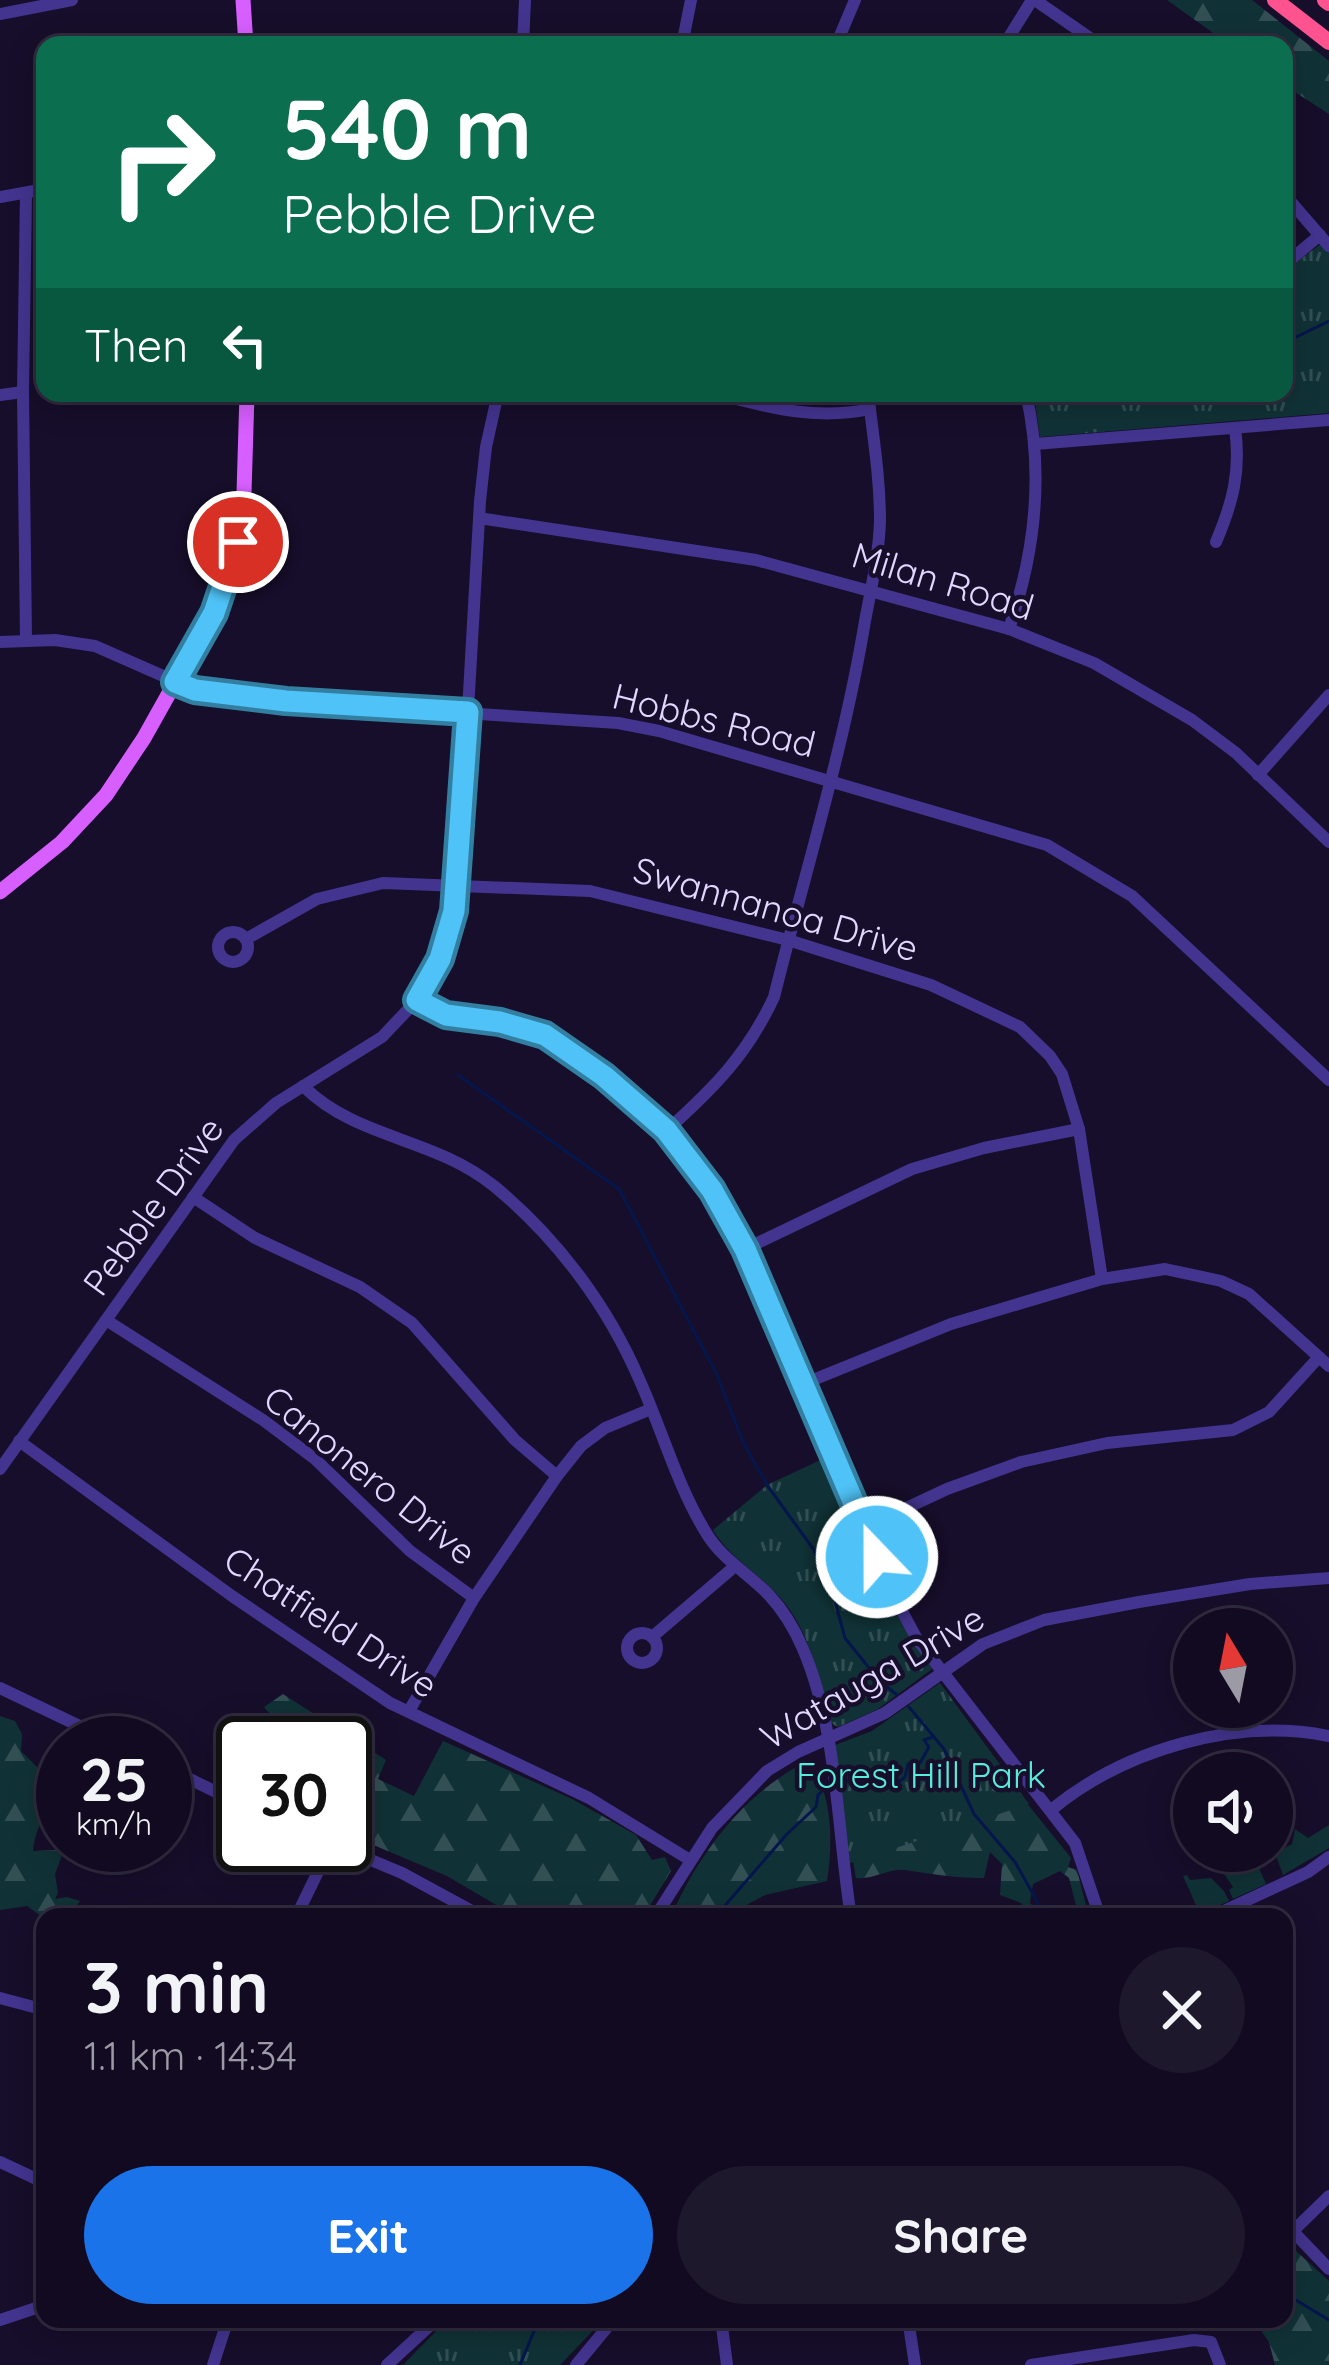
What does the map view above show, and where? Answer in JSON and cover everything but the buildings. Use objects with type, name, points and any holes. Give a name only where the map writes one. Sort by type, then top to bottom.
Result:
[{"type":"highway","points":[[1275,0],[1329,42]]},
{"type":"main road","points":[[243,0],[245,36]]},
{"type":"main road","points":[[0,892],[97,807],[128,764],[214,613],[238,542],[248,402]]},
{"type":"street","points":[[0,14],[72,0]]},
{"type":"street","points":[[523,36],[525,0]]},
{"type":"street","points":[[684,36],[692,0]]},
{"type":"street","points":[[840,36],[855,0]]},
{"type":"street","points":[[1010,36],[1034,0],[1087,36]]},
{"type":"street","points":[[0,197],[36,191]]},
{"type":"street","points":[[26,194],[22,392],[26,640]]},
{"type":"street","points":[[1293,204],[1324,240],[1293,259]]},
{"type":"street","points":[[0,395],[22,392]]},
{"type":"street","name":"Pebble Drive","points":[[0,1469],[244,1130],[382,1037],[417,1000],[440,959],[458,885],[479,518],[496,402]]},
{"type":"street","points":[[749,402],[801,415],[839,416],[870,409]]},
{"type":"street","points":[[666,1130],[705,1096],[755,1037],[774,997],[852,698],[871,589],[880,527],[877,438],[869,402]]},
{"type":"street","points":[[1009,629],[1029,557],[1035,444],[1028,402]]},
{"type":"street","points":[[1035,444],[1329,419]]},
{"type":"street","points":[[1216,542],[1238,474],[1235,428]]},
{"type":"street","name":"Milan Road","points":[[479,518],[756,560],[1009,629],[1094,663],[1149,693],[1236,753],[1329,842]]},
{"type":"street","name":"Hobbs Road","points":[[0,642],[76,641],[195,690],[286,701],[618,723],[1010,831],[1083,864],[1132,896],[1329,1080]]},
{"type":"street","points":[[1258,775],[1329,695]]},
{"type":"street","name":"Swannanoa Drive","points":[[246,939],[299,908],[348,889],[382,883],[458,885],[608,893],[883,967],[1006,1017],[1050,1056],[1071,1097],[1102,1279]]},
{"type":"street","points":[[417,1000],[446,1015],[500,1022],[545,1035],[590,1064],[666,1130],[712,1190],[745,1249],[889,1587],[917,1640],[1076,1843],[1097,1908]]},
{"type":"street","points":[[303,1086],[340,1116],[435,1149],[465,1166],[517,1207],[590,1290],[619,1336],[705,1532],[734,1567],[771,1598],[794,1631],[816,1688],[850,1908]]},
{"type":"street","points":[[745,1249],[912,1169],[1078,1129]]},
{"type":"street","points":[[193,1197],[255,1238],[360,1287],[412,1323],[515,1440],[557,1476]]},
{"type":"street","points":[[802,1384],[951,1324],[1102,1279],[1165,1269],[1221,1281],[1249,1294],[1324,1362],[1269,1412],[1233,1430],[1058,1453],[979,1476],[866,1527]]},
{"type":"street","name":"Canonero Drive","points":[[106,1320],[263,1420],[314,1459],[410,1551],[474,1598]]},
{"type":"street","points":[[409,1711],[474,1598],[557,1476],[581,1446],[604,1428],[651,1408]]},
{"type":"street","name":"Chatfield Drive","points":[[19,1441],[232,1596],[390,1703],[589,1798],[690,1860]]},
{"type":"street","points":[[652,1637],[734,1567]]},
{"type":"street","name":"Watauga Drive","points":[[661,1908],[729,1808],[767,1772],[798,1752],[885,1713],[983,1643],[1044,1620],[1250,1584],[1329,1578]]},
{"type":"street","points":[[0,1688],[59,1716]]},
{"type":"street","points":[[1051,1810],[1108,1771],[1153,1753],[1262,1732],[1329,1736]]},
{"type":"street","points":[[1230,1908],[1308,1872],[1329,1857]]},
{"type":"street","points":[[372,1861],[464,1908]]},
{"type":"street","points":[[301,1908],[319,1872]]},
{"type":"street","points":[[0,1998],[36,2008]]},
{"type":"street","points":[[0,2162],[36,2179]]},
{"type":"street","points":[[1293,2223],[1329,2196]]},
{"type":"street","points":[[1293,2232],[1329,2269]]},
{"type":"street","points":[[0,2320],[36,2308]]},
{"type":"street","points":[[213,2365],[225,2328]]},
{"type":"street","points":[[387,2365],[427,2328]]},
{"type":"street","points":[[576,2365],[607,2328]]},
{"type":"street","points":[[722,2328],[727,2365]]},
{"type":"street","points":[[909,2328],[915,2365]]},
{"type":"street","points":[[1031,2365],[1194,2340],[1211,2342],[1220,2365]]},
{"type":"green space","points":[[1167,0],[1252,0],[1329,61],[1329,114],[1293,91],[1293,36],[1217,36]]},
{"type":"green space","points":[[1325,241],[1329,249],[1329,413],[1040,437],[1035,402],[1293,402],[1293,264]]},
{"type":"green space","points":[[827,1457],[886,1593],[932,1669],[878,1709],[838,1727],[830,1723],[811,1652],[796,1620],[713,1530],[767,1485]]},
{"type":"green space","name":"Forest Hill Park","points":[[940,1683],[1029,1804],[850,1863],[830,1747],[872,1731]]},
{"type":"green space","points":[[283,1694],[317,1716],[272,1716],[264,1707]]},
{"type":"green space","points":[[0,1716],[15,1721],[22,1734],[21,1751],[36,1766],[36,1872],[56,1872],[55,1899],[80,1901],[75,1908],[36,1908],[36,1912],[27,1906],[0,1910]]},
{"type":"green space","points":[[443,1741],[572,1799],[636,1835],[652,1860],[665,1857],[671,1871],[648,1908],[502,1908],[447,1876],[372,1844],[372,1751],[386,1760],[378,1779],[414,1796]]},
{"type":"green space","points":[[808,1761],[822,1787],[829,1818],[827,1881],[765,1895],[741,1908],[675,1908],[726,1827],[785,1774]]},
{"type":"green space","points":[[1000,1770],[1071,1858],[1068,1867],[1077,1870],[1087,1908],[1077,1908],[1069,1878],[1060,1871],[1033,1884],[1033,1908],[1000,1895],[1002,1864],[990,1852],[984,1878],[899,1870],[856,1878],[841,1792]]},
{"type":"green space","points":[[1329,1825],[1329,1848],[1293,1869],[1295,1829],[1308,1838]]},
{"type":"green space","points":[[1223,1872],[1261,1872],[1266,1884],[1233,1899],[1229,1890],[1233,1887]]},
{"type":"green space","points":[[1183,1876],[1211,1878],[1229,1901],[1197,1908]]},
{"type":"green space","points":[[1293,2248],[1329,2281],[1329,2365],[1275,2365],[1259,2328],[1293,2328]]},
{"type":"green space","points":[[439,2328],[595,2328],[560,2365],[403,2365]]},
{"type":"waterway","points":[[1293,339],[1329,321]]},
{"type":"waterway","points":[[458,1075],[619,1189],[717,1375],[743,1442],[814,1550],[831,1587],[845,1638],[897,1695]]},
{"type":"waterway","points":[[909,1707],[944,1749],[974,1814],[1015,1862],[1041,1908]]},
{"type":"waterway","points":[[845,1784],[862,1773],[896,1784],[905,1777],[908,1764],[920,1763],[929,1747],[924,1740],[933,1737]]},
{"type":"waterway","points":[[723,1908],[816,1807],[825,1788]]},
{"type":"waterway","points":[[1293,2298],[1329,2320]]},
{"type":"waterway","points":[[520,2365],[535,2328]]},
{"type":"route","points":[[238,542],[214,613],[175,682],[195,690],[286,701],[468,712],[454,911],[440,959],[417,1000],[446,1015],[522,1026],[545,1035],[576,1053],[666,1130],[712,1190],[745,1249],[877,1557]]}]
